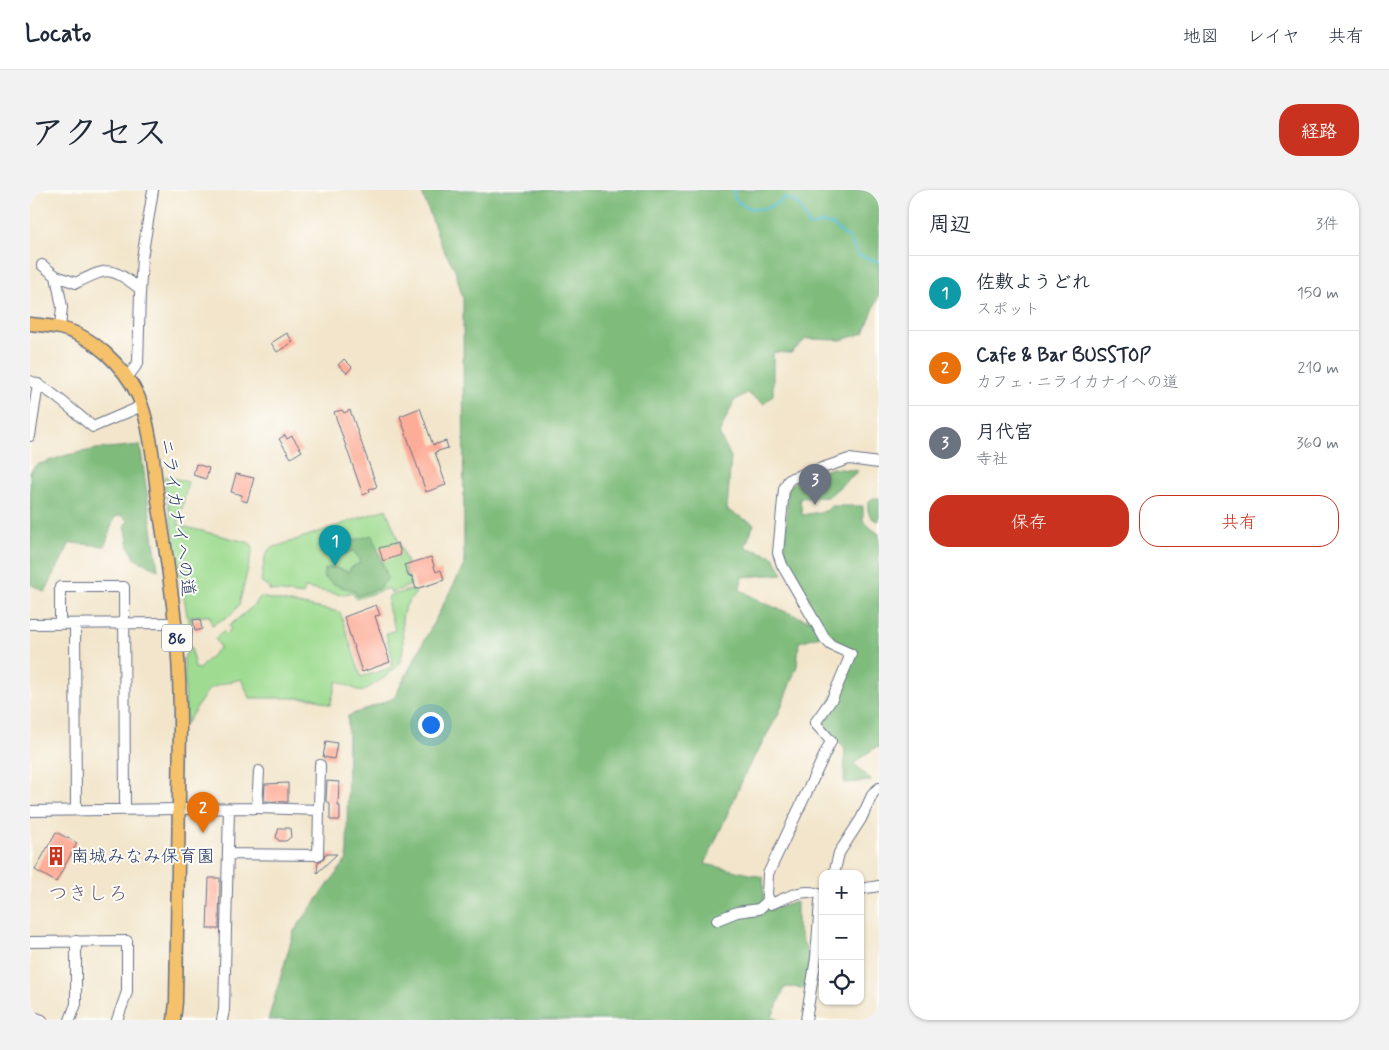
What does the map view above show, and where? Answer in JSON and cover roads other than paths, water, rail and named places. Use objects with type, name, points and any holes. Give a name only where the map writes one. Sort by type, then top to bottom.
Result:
[{"type":"main road","name":"ニライカナイへの道","points":[[30,324],[60,328],[73,332],[97,347],[108,357],[127,378],[138,395],[149,437],[175,623],[180,709],[176,1002],[174,1020]]},
{"type":"street","points":[[127,378],[138,363],[142,258],[153,190]]},
{"type":"street","points":[[42,265],[56,276],[76,283],[96,273],[109,270],[124,276],[140,290]]},
{"type":"street","points":[[56,276],[62,307],[60,328]]},
{"type":"street","points":[[34,382],[94,427],[135,409],[141,404]]},
{"type":"street","points":[[30,436],[34,382]]},
{"type":"street","points":[[819,894],[803,891],[771,904],[766,895],[768,874],[832,742],[815,723],[832,699],[851,654],[831,645],[825,640],[782,565],[778,553],[784,489],[792,478],[849,459],[879,463]]},
{"type":"street","points":[[60,623],[60,587],[124,587],[125,809]]},
{"type":"street","points":[[30,624],[124,625],[175,623]]},
{"type":"street","points":[[74,624],[76,810]]},
{"type":"street","points":[[228,854],[318,855],[320,765]]},
{"type":"street","points":[[257,808],[259,771]]},
{"type":"street","points":[[835,870],[839,853],[861,819],[873,793],[879,788]]},
{"type":"street","points":[[30,811],[257,808],[319,810]]},
{"type":"street","points":[[222,1020],[224,1010],[229,809]]},
{"type":"street","points":[[864,889],[879,886]]},
{"type":"street","points":[[717,920],[737,912],[759,909],[769,900]]},
{"type":"street","points":[[806,1020],[816,958],[819,915]]},
{"type":"street","points":[[30,942],[127,941],[127,992],[117,1020]]},
{"type":"street","points":[[70,1020],[76,1004],[76,942]]},
{"type":"street","points":[[30,1016],[42,1020]]},
{"type":"waterway","points":[[734,190],[734,198],[752,208],[765,208],[778,203],[784,198],[790,199],[801,208],[809,227],[822,223],[832,225],[851,240],[858,255],[879,262]]},
{"type":"place","name":"月代宮","points":[[815,505]]},
{"type":"place","name":"佐敷ようどれ","points":[[335,566]]},
{"type":"place","name":"Cafe & Bar BUSSTOP","points":[[203,833]]},
{"type":"place","name":"南城みなみ保育園","points":[[56,856]]},
{"type":"district","name":"つきしろ","points":[[88,893]]}]
